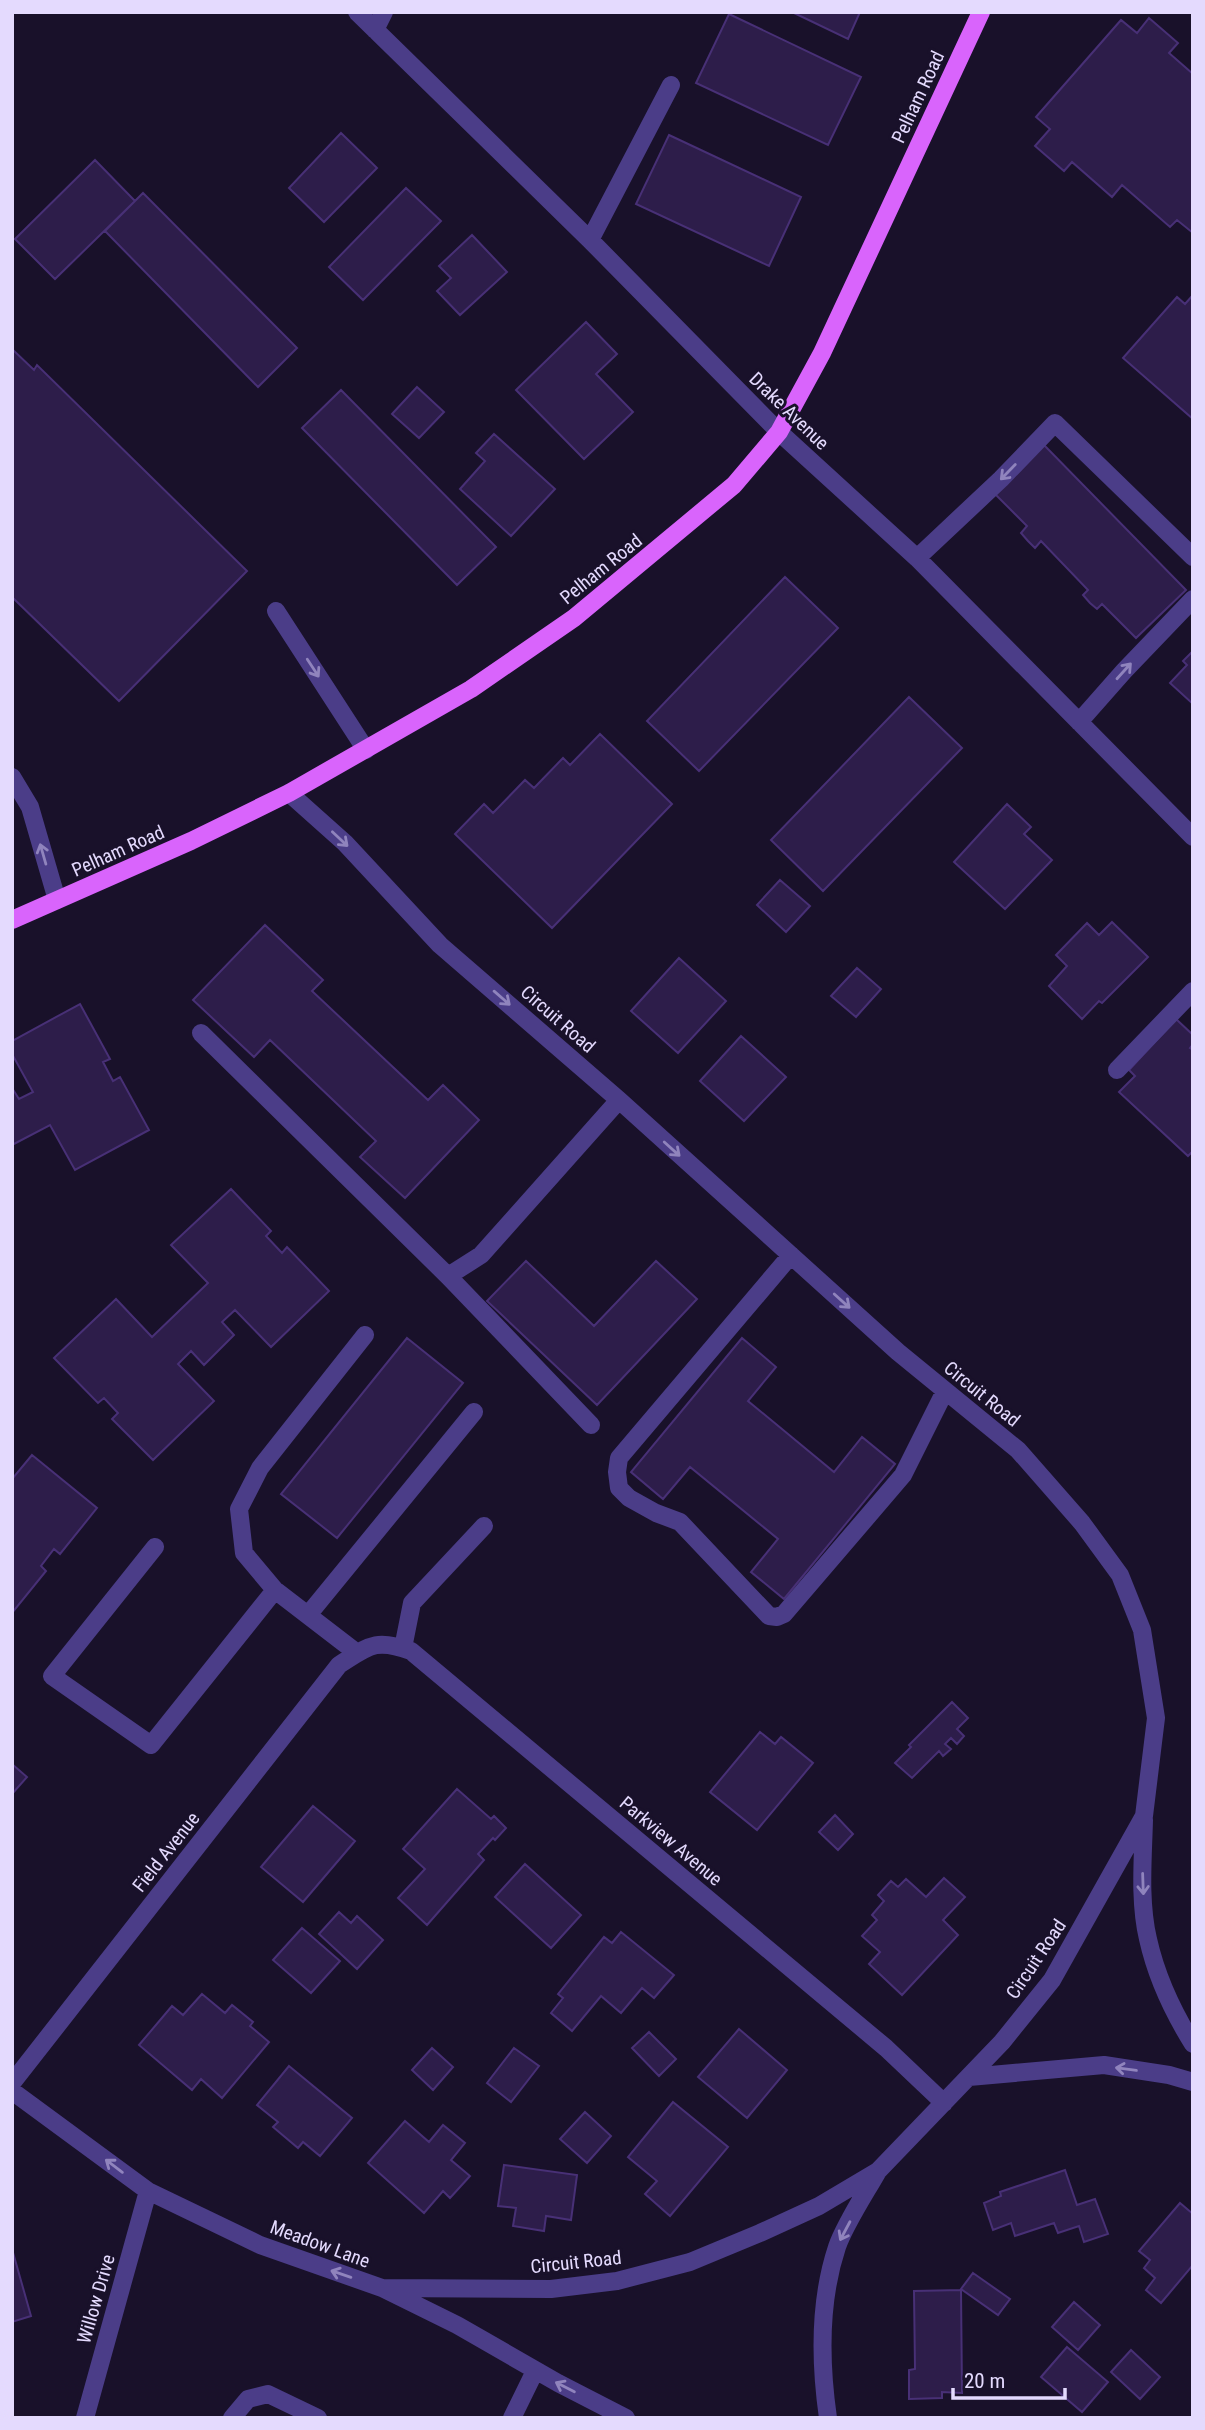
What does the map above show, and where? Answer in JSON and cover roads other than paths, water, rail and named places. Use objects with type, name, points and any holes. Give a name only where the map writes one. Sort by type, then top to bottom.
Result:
[{"type":"main road","name":"Pelham Road","points":[[12,920],[191,841],[289,793],[471,689],[574,618],[734,485],[779,432],[822,353],[981,12]]},
{"type":"street","name":"Drake Avenue","points":[[357,12],[590,240],[779,432],[916,558],[1193,837]]},
{"type":"street","points":[[375,30],[384,12]]},
{"type":"street","points":[[590,240],[671,85]]},
{"type":"street","points":[[916,558],[1001,479],[1055,423],[1193,557]]},
{"type":"street","points":[[1079,722],[1193,599]]},
{"type":"street","points":[[276,611],[366,750]]},
{"type":"street","points":[[12,777],[30,807],[57,900]]},
{"type":"street","name":"Circuit Road","points":[[289,793],[345,843],[440,945],[945,1391],[1018,1450],[1082,1523],[1120,1575],[1142,1630],[1156,1718],[1144,1816],[1052,1980],[1002,2042],[878,2171],[819,2206],[760,2233],[690,2262],[617,2281],[551,2289],[382,2288]]},
{"type":"street","points":[[1117,1070],[1193,991]]},
{"type":"street","points":[[201,1033],[448,1276],[591,1425]]},
{"type":"street","points":[[448,1276],[481,1255],[618,1100]]},
{"type":"street","points":[[791,1255],[618,1458],[620,1489],[629,1498],[680,1522],[769,1616],[777,1617],[784,1614],[903,1475],[945,1391]]},
{"type":"street","points":[[365,1335],[260,1468],[239,1509],[244,1553],[275,1590],[358,1653],[367,1646],[388,1643],[403,1648],[412,1603],[484,1526]]},
{"type":"street","points":[[308,1615],[474,1412]]},
{"type":"street","points":[[155,1548],[52,1676],[151,1745],[275,1590]]},
{"type":"street","name":"Parkview Avenue","points":[[403,1648],[421,1659],[887,2048],[944,2103]]},
{"type":"street","name":"Field Avenue","points":[[12,2083],[339,1665],[358,1653]]},
{"type":"street","points":[[1144,1816],[1143,1882],[1147,1938],[1160,1979],[1193,2044]]},
{"type":"street","points":[[969,2077],[1104,2066],[1170,2075],[1193,2082]]},
{"type":"street","name":"Meadow Lane","points":[[12,2091],[148,2191],[260,2245],[382,2288],[457,2325],[535,2371],[626,2418]]},
{"type":"street","name":"Circuit Road","points":[[828,2418],[823,2360],[826,2295],[838,2245],[878,2171]]},
{"type":"street","name":"Willow Drive","points":[[85,2418],[148,2191]]},
{"type":"street","points":[[512,2418],[535,2371]]},
{"type":"street","points":[[232,2418],[248,2399],[268,2395],[318,2418]]}]
